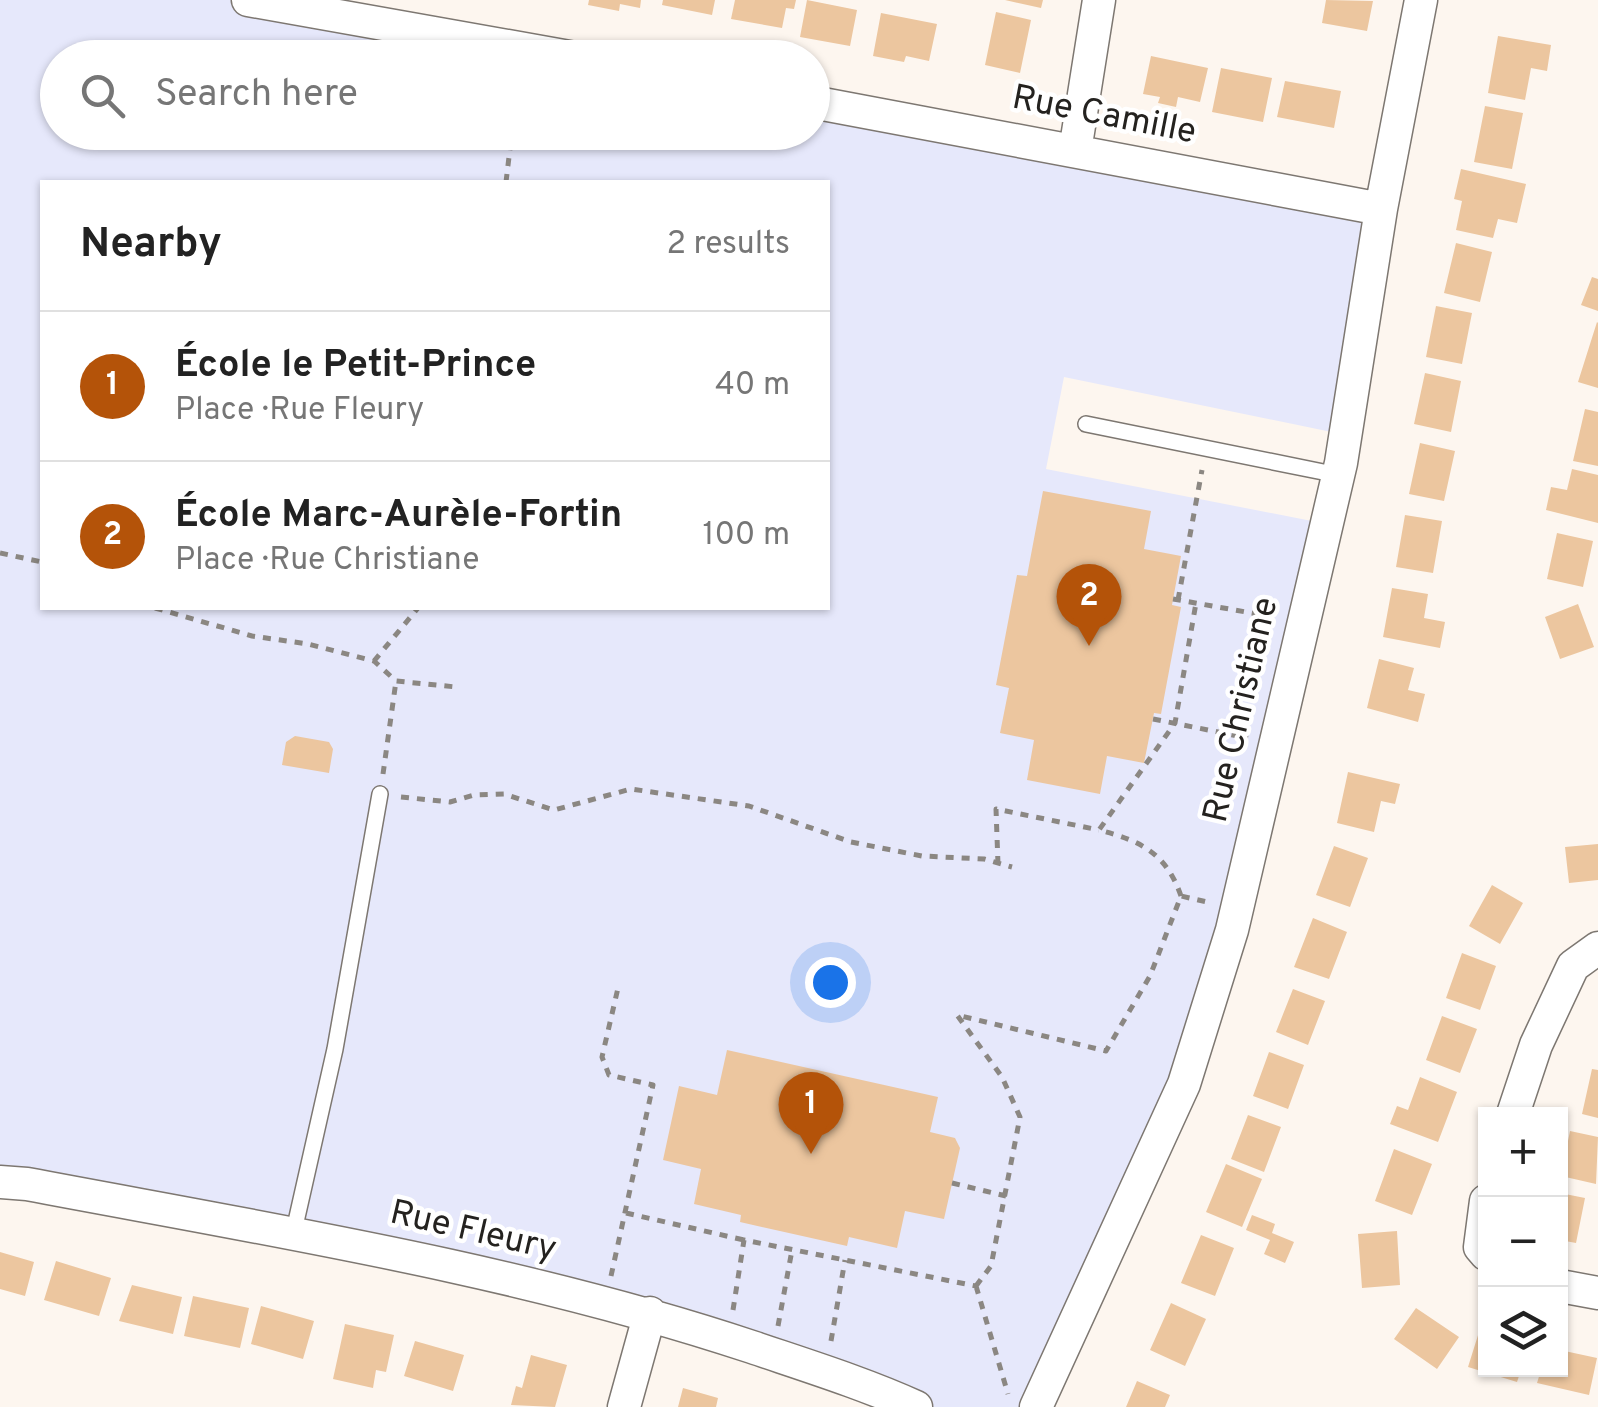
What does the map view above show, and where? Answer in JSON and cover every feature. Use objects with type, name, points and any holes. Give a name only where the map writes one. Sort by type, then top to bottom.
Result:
[{"type":"street","points":[[248,0],[474,40]]},
{"type":"street","points":[[1075,151],[1099,0]]},
{"type":"street","name":"Rue Christiane","points":[[1023,1403],[1184,1084],[1232,930],[1338,475],[1381,209],[1421,0]]},
{"type":"street","name":"Rue Camille","points":[[830,105],[1381,209]]},
{"type":"street","points":[[1514,1107],[1536,1044],[1573,966],[1598,948]]},
{"type":"street","name":"Rue Fleury","points":[[0,1182],[475,1270],[650,1313],[825,1371],[916,1407]]},
{"type":"street","points":[[1565,1287],[1598,1293]]},
{"type":"street","points":[[624,1407],[650,1313]]},
{"type":"lane","points":[[1086,424],[1338,475]]},
{"type":"lane","points":[[294,1235],[334,1049],[380,794]]},
{"type":"path","points":[[506,180],[510,150]]},
{"type":"path","points":[[1206,449],[1176,600],[1304,622]]},
{"type":"path","points":[[0,553],[40,562]]},
{"type":"path","points":[[1099,830],[1174,724],[1196,603]]},
{"type":"path","points":[[163,610],[252,636],[308,644],[374,661],[396,680],[456,686]]},
{"type":"path","points":[[374,661],[416,610]]},
{"type":"path","points":[[396,680],[380,794],[450,802],[474,795],[504,794],[554,810],[630,789],[748,806],[851,842],[922,856],[984,859],[1012,867]]},
{"type":"path","points":[[1153,720],[1276,743]]},
{"type":"path","points":[[976,1286],[990,1266],[1020,1117],[1002,1077],[957,1014],[1106,1050],[1150,976],[1181,896],[1173,873],[1142,844],[1099,830],[996,809],[998,864]]},
{"type":"path","points":[[1181,896],[1208,902]]},
{"type":"path","points":[[604,1304],[652,1084],[609,1075],[602,1057],[618,988]]},
{"type":"path","points":[[952,1182],[1006,1196]]},
{"type":"path","points":[[626,1213],[976,1286]]},
{"type":"path","points":[[728,1339],[744,1240]]},
{"type":"path","points":[[772,1354],[792,1250]]},
{"type":"path","points":[[825,1371],[845,1260]]},
{"type":"path","points":[[976,1286],[1023,1403]]},
{"type":"shaded area","points":[[0,0],[248,0],[477,40],[40,40],[40,150],[830,150],[830,105],[1381,209],[1346,435],[1064,377],[1046,469],[1327,524],[1232,930],[1036,1407],[916,1407],[650,1313],[0,1182]]},
{"type":"building","points":[[589,0],[641,0],[640,8],[620,4],[619,11],[588,5]]},
{"type":"building","points":[[663,0],[715,0],[712,15],[662,5]]},
{"type":"building","points":[[735,0],[796,0],[794,9],[786,8],[782,28],[731,19]]},
{"type":"building","points":[[807,0],[857,10],[850,46],[800,37]]},
{"type":"building","points":[[1005,0],[1043,0],[1041,8]]},
{"type":"building","points":[[1326,0],[1373,1],[1367,31],[1322,23]]},
{"type":"building","points":[[996,12],[1031,20],[1020,73],[985,65]]},
{"type":"building","points":[[881,13],[937,24],[929,61],[906,56],[904,62],[873,56]]},
{"type":"building","points":[[1498,36],[1551,45],[1547,71],[1531,68],[1525,100],[1488,93]]},
{"type":"building","points":[[1151,56],[1208,68],[1200,102],[1178,97],[1176,107],[1158,103],[1160,97],[1143,94]]},
{"type":"building","points":[[1221,68],[1272,78],[1263,122],[1212,112]]},
{"type":"building","points":[[1285,81],[1341,91],[1334,128],[1277,117]]},
{"type":"building","points":[[1485,106],[1523,113],[1512,169],[1474,162]]},
{"type":"building","points":[[1461,169],[1526,184],[1517,223],[1498,219],[1493,238],[1456,230],[1462,201],[1454,199]]},
{"type":"building","points":[[1456,243],[1492,252],[1480,302],[1444,293]]},
{"type":"building","points":[[1592,277],[1598,279],[1598,311],[1581,305]]},
{"type":"building","points":[[1436,306],[1472,313],[1462,364],[1426,357]]},
{"type":"building","points":[[1598,323],[1598,388],[1578,382]]},
{"type":"building","points":[[1425,373],[1461,381],[1451,432],[1414,424]]},
{"type":"building","points":[[1585,409],[1598,412],[1598,466],[1573,461]]},
{"type":"building","points":[[1420,443],[1455,451],[1444,501],[1409,494]]},
{"type":"building","points":[[1572,469],[1598,475],[1598,523],[1546,510],[1551,487],[1567,490]]},
{"type":"building","points":[[1043,491],[1151,511],[1144,549],[1181,556],[1172,605],[1181,607],[1161,714],[1154,713],[1144,763],[1107,756],[1100,794],[1027,780],[1034,740],[1000,733],[1009,688],[996,685],[1017,575],[1027,576]]},
{"type":"building","points":[[1405,515],[1442,521],[1433,573],[1396,567]]},
{"type":"building","points":[[1557,533],[1593,541],[1583,587],[1547,579]]},
{"type":"building","points":[[1392,588],[1428,594],[1424,618],[1445,622],[1440,648],[1383,637]]},
{"type":"building","points":[[1578,604],[1594,647],[1560,659],[1545,617]]},
{"type":"building","points":[[1379,659],[1414,668],[1408,690],[1425,694],[1418,722],[1367,708]]},
{"type":"building","points":[[295,736],[329,742],[333,749],[329,773],[282,765],[286,742]]},
{"type":"building","points":[[1348,772],[1400,784],[1395,804],[1381,801],[1374,832],[1337,823]]},
{"type":"building","points":[[1598,844],[1598,880],[1569,883],[1565,847]]},
{"type":"building","points":[[1334,846],[1368,858],[1350,907],[1316,895]]},
{"type":"building","points":[[1492,885],[1523,903],[1500,944],[1469,926]]},
{"type":"building","points":[[1313,918],[1347,932],[1329,979],[1294,967]]},
{"type":"building","points":[[1462,953],[1496,966],[1480,1010],[1446,998]]},
{"type":"building","points":[[1293,989],[1325,1001],[1308,1045],[1276,1032]]},
{"type":"building","points":[[1442,1016],[1477,1029],[1460,1073],[1426,1060]]},
{"type":"building","points":[[727,1050],[938,1097],[930,1132],[955,1138],[960,1148],[944,1219],[905,1211],[897,1248],[849,1237],[847,1246],[740,1222],[741,1215],[694,1204],[701,1169],[663,1160],[679,1086],[717,1095]]},
{"type":"building","points":[[1269,1052],[1304,1065],[1288,1109],[1253,1096]]},
{"type":"building","points":[[1592,1069],[1598,1070],[1598,1118],[1582,1114]]},
{"type":"building","points":[[1420,1077],[1457,1092],[1438,1142],[1390,1124],[1397,1106],[1408,1110]]},
{"type":"building","points":[[1248,1115],[1281,1127],[1264,1172],[1231,1159]]},
{"type":"building","points":[[1570,1131],[1598,1137],[1596,1184],[1568,1178]]},
{"type":"building","points":[[1394,1149],[1432,1164],[1412,1215],[1375,1201]]},
{"type":"building","points":[[1226,1164],[1262,1179],[1242,1227],[1206,1212]]},
{"type":"building","points":[[1568,1195],[1585,1198],[1576,1243],[1568,1242]]},
{"type":"building","points":[[1252,1215],[1275,1224],[1272,1233],[1294,1242],[1285,1263],[1264,1254],[1270,1240],[1246,1230]]},
{"type":"building","points":[[1397,1231],[1400,1285],[1362,1288],[1358,1234]]},
{"type":"building","points":[[1201,1235],[1234,1248],[1215,1296],[1181,1283]]},
{"type":"building","points":[[0,1252],[34,1262],[25,1296],[0,1289]]},
{"type":"building","points":[[56,1261],[111,1278],[99,1316],[44,1300]]},
{"type":"building","points":[[132,1285],[182,1297],[173,1334],[119,1321]]},
{"type":"building","points":[[193,1296],[249,1308],[240,1348],[184,1336]]},
{"type":"building","points":[[1171,1303],[1206,1319],[1185,1366],[1150,1350]]},
{"type":"building","points":[[261,1306],[314,1321],[303,1359],[251,1344]]},
{"type":"building","points":[[1416,1308],[1459,1337],[1437,1369],[1394,1339]]},
{"type":"building","points":[[345,1324],[394,1335],[386,1372],[376,1370],[373,1388],[333,1379]]},
{"type":"building","points":[[1478,1335],[1478,1370],[1468,1367]]},
{"type":"building","points":[[415,1341],[464,1355],[453,1391],[404,1376]]},
{"type":"building","points":[[1568,1352],[1597,1358],[1589,1395],[1537,1383],[1539,1377],[1568,1377]]},
{"type":"building","points":[[531,1355],[567,1365],[555,1407],[511,1405],[516,1386],[522,1388]]},
{"type":"building","points":[[1137,1381],[1170,1395],[1165,1407],[1126,1407]]},
{"type":"building","points":[[683,1388],[718,1398],[716,1407],[678,1407]]},
{"type":"place","name":"École Marc-Aurèle-Fortin","points":[[1089,646]]},
{"type":"place","name":"École le Petit-Prince","points":[[811,1154]]}]
